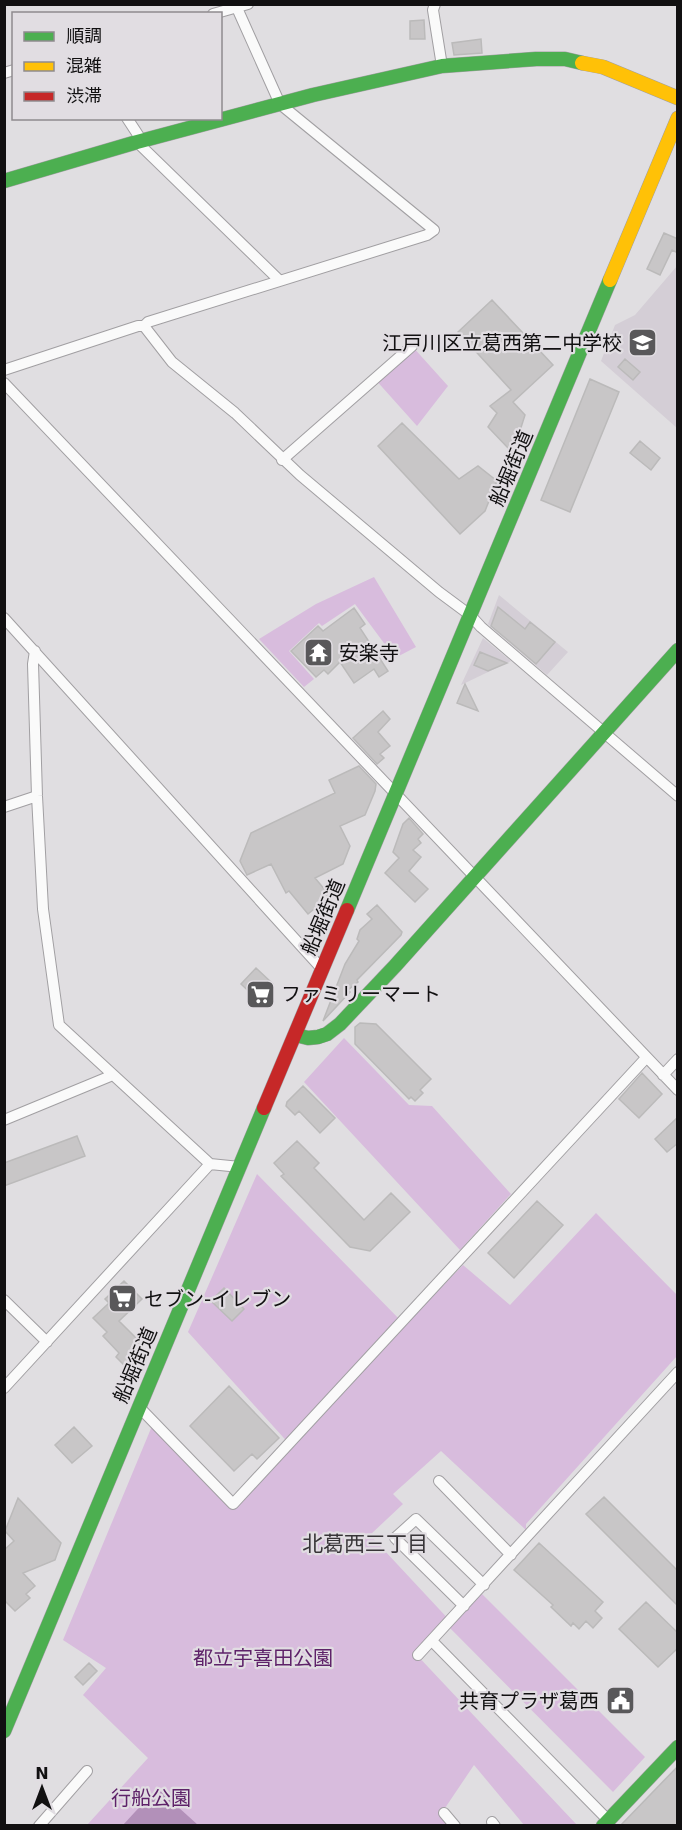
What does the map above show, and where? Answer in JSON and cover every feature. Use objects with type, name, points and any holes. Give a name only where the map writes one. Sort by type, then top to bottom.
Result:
[{"type":"main road","points":[[222,119],[442,66],[536,58],[565,59],[603,67],[678,98]]},
{"type":"main road","name":"船堀街道","points":[[4,1731],[678,118]]},
{"type":"main road","points":[[4,181],[219,120]]},
{"type":"main road","points":[[296,1035],[308,1038],[318,1037],[327,1034],[340,1024],[678,650]]},
{"type":"main road","points":[[605,1823],[678,1747]]},
{"type":"street","points":[[435,4],[442,66]]},
{"type":"street","points":[[4,370],[279,280],[427,235],[434,230],[280,104],[243,6],[220,12]]},
{"type":"street","points":[[128,120],[140,141],[279,280]]},
{"type":"street","points":[[144,326],[172,362],[235,413],[282,460],[439,592],[470,615],[481,627],[678,796]]},
{"type":"street","points":[[282,460],[412,346]]},
{"type":"street","points":[[4,383],[678,1090]]},
{"type":"street","points":[[5,619],[322,969]]},
{"type":"street","points":[[34,651],[37,796],[43,909],[59,1025],[210,1164],[240,1167]]},
{"type":"street","points":[[4,807],[37,796]]},
{"type":"street","points":[[139,1407],[233,1504],[646,1058]]},
{"type":"street","points":[[663,1075],[678,1059]]},
{"type":"street","points":[[4,1120],[113,1075]]},
{"type":"street","points":[[4,1388],[210,1164]]},
{"type":"street","points":[[4,1300],[47,1342]]},
{"type":"street","points":[[418,1655],[677,1375]]},
{"type":"street","points":[[439,1481],[511,1555]]},
{"type":"street","points":[[464,1606],[395,1538],[416,1519],[484,1585]]},
{"type":"street","points":[[432,1641],[605,1823]]},
{"type":"street","points":[[39,1826],[87,1771]]},
{"type":"street","points":[[444,1813],[455,1826]]},
{"type":"shaded area","name":"江戸川区立葛西第二中学校","points":[[677,266],[677,428],[601,361],[615,325],[635,315]]},
{"type":"shaded area","points":[[499,595],[568,652],[547,675],[488,624]]},
{"type":"shaded area","points":[[483,638],[511,661],[461,685]]},
{"type":"shaded area","points":[[157,1788],[198,1825],[123,1825]]},
{"type":"green space","points":[[412,346],[448,386],[417,426],[374,378]]},
{"type":"green space","points":[[374,577],[416,647],[395,658],[355,604],[322,626],[319,623],[289,651],[314,679],[304,687],[259,639],[316,604]]},
{"type":"green space","points":[[344,1038],[409,1105],[432,1106],[511,1194],[460,1250],[304,1082]]},
{"type":"green space","name":"都立宇喜田公園","points":[[257,1174],[405,1325],[463,1265],[510,1305],[596,1213],[677,1295],[677,1356],[526,1524],[526,1530],[441,1451],[393,1494],[403,1504],[370,1535],[453,1624],[482,1594],[645,1757],[613,1792],[443,1621],[414,1652],[577,1825],[524,1825],[474,1765],[441,1814],[451,1825],[87,1825],[148,1758],[83,1695],[106,1668],[63,1640],[152,1426],[233,1509],[292,1447],[188,1332]]},
{"type":"building","points":[[424,20],[425,39],[410,39],[410,21]]},
{"type":"building","points":[[481,39],[482,53],[454,55],[452,43]]},
{"type":"building","points":[[664,233],[678,239],[678,253],[672,250],[660,275],[647,269]]},
{"type":"building","points":[[492,300],[553,365],[513,402],[525,415],[517,440],[508,448],[488,427],[497,413],[490,406],[511,390],[458,332]]},
{"type":"building","points":[[625,359],[640,372],[633,380],[618,367]]},
{"type":"building","points":[[590,379],[619,392],[570,512],[541,500]]},
{"type":"building","points":[[402,423],[459,479],[478,466],[497,481],[485,511],[460,534],[378,446]]},
{"type":"building","points":[[640,441],[660,458],[651,470],[630,453]]},
{"type":"building","points":[[498,607],[525,629],[530,622],[555,642],[536,664],[491,626]]},
{"type":"building","points":[[354,608],[365,624],[360,628],[388,671],[379,677],[374,669],[354,683],[340,662],[328,674],[324,670],[316,677],[291,651],[318,626],[323,631]]},
{"type":"building","points":[[480,652],[507,663],[488,671],[474,665]]},
{"type":"building","points":[[465,684],[478,711],[457,703]]},
{"type":"building","points":[[383,711],[390,719],[378,732],[390,746],[380,754],[384,758],[377,764],[353,738]]},
{"type":"building","points":[[359,766],[376,784],[375,791],[365,815],[340,826],[350,846],[343,864],[315,878],[330,896],[308,914],[289,891],[286,893],[271,864],[247,875],[240,861],[251,833],[335,793],[329,780]]},
{"type":"building","points":[[409,818],[423,834],[418,839],[421,843],[413,850],[421,857],[409,871],[428,889],[415,902],[385,873],[399,858],[393,852],[403,824]]},
{"type":"building","points":[[377,905],[402,932],[401,935],[357,980],[358,982],[348,990],[350,992],[323,1021],[345,964],[359,941],[357,939],[360,930],[372,919],[367,914]]},
{"type":"building","name":"ファミリーマート","points":[[256,968],[273,984],[263,1005],[241,984]]},
{"type":"building","points":[[360,1023],[376,1024],[431,1079],[420,1090],[423,1093],[415,1101],[411,1097],[409,1099],[355,1044],[355,1027]]},
{"type":"building","points":[[642,1073],[662,1094],[639,1118],[619,1099]]},
{"type":"building","points":[[303,1086],[335,1118],[320,1133],[299,1111],[295,1115],[286,1106],[287,1102]]},
{"type":"building","points":[[678,1117],[678,1143],[667,1152],[655,1139]]},
{"type":"building","points":[[77,1136],[85,1156],[4,1186],[4,1163]]},
{"type":"building","points":[[297,1141],[319,1163],[314,1168],[364,1220],[391,1193],[410,1212],[370,1251],[350,1247],[281,1176],[284,1174],[274,1163]]},
{"type":"building","points":[[537,1201],[563,1225],[514,1278],[488,1253]]},
{"type":"building","points":[[124,1281],[142,1299],[119,1321],[142,1344],[132,1366],[129,1363],[125,1366],[116,1357],[119,1353],[103,1336],[107,1332],[93,1318],[109,1303],[105,1299]]},
{"type":"building","points":[[224,1288],[244,1309],[232,1321],[211,1301]]},
{"type":"building","points":[[229,1386],[279,1438],[257,1459],[252,1454],[234,1471],[190,1426]]},
{"type":"building","points":[[74,1427],[92,1446],[72,1463],[55,1445]]},
{"type":"building","points":[[604,1497],[678,1571],[678,1606],[586,1514]]},
{"type":"building","points":[[18,1498],[61,1543],[55,1560],[23,1573],[35,1586],[26,1594],[30,1598],[15,1611],[4,1600],[4,1550],[14,1541],[5,1531]]},
{"type":"building","points":[[539,1543],[603,1602],[595,1611],[602,1618],[593,1628],[586,1621],[579,1629],[573,1623],[571,1626],[551,1607],[553,1605],[514,1570]]},
{"type":"building","points":[[646,1602],[678,1633],[678,1648],[658,1667],[619,1629]]},
{"type":"building","points":[[89,1663],[97,1671],[83,1685],[75,1677]]},
{"type":"building","points":[[678,1766],[678,1826],[620,1826]]},
{"type":"traffic: fast","points":[[222,119],[313,95],[442,66],[536,59],[565,59],[582,63]]},
{"type":"traffic: fast","points":[[4,181],[219,120]]},
{"type":"traffic: fast","points":[[347,910],[610,280]]},
{"type":"traffic: fast","points":[[296,1035],[308,1038],[318,1037],[327,1034],[340,1024],[395,966],[678,650]]},
{"type":"traffic: fast","points":[[4,1731],[264,1108]]},
{"type":"traffic: fast","points":[[603,1826],[678,1747]]},
{"type":"traffic: slow","points":[[582,63],[603,67],[678,98]]},
{"type":"traffic: slow","points":[[610,280],[678,118]]},
{"type":"traffic: jam","points":[[264,1108],[347,910]]},
{"type":"place","name":"江戸川区立葛西第二中学校","points":[[643,343]]},
{"type":"place","name":"安楽寺","points":[[318,653]]},
{"type":"place","name":"ファミリーマート","points":[[260,994]]},
{"type":"place","name":"セブン-イレブン","points":[[123,1299]]},
{"type":"place","name":"共育プラザ葛西","points":[[620,1701]]},
{"type":"district","name":"北葛西三丁目","points":[[365,1544]]},
{"type":"park label","name":"行船公園","points":[[151,1798]]}]
